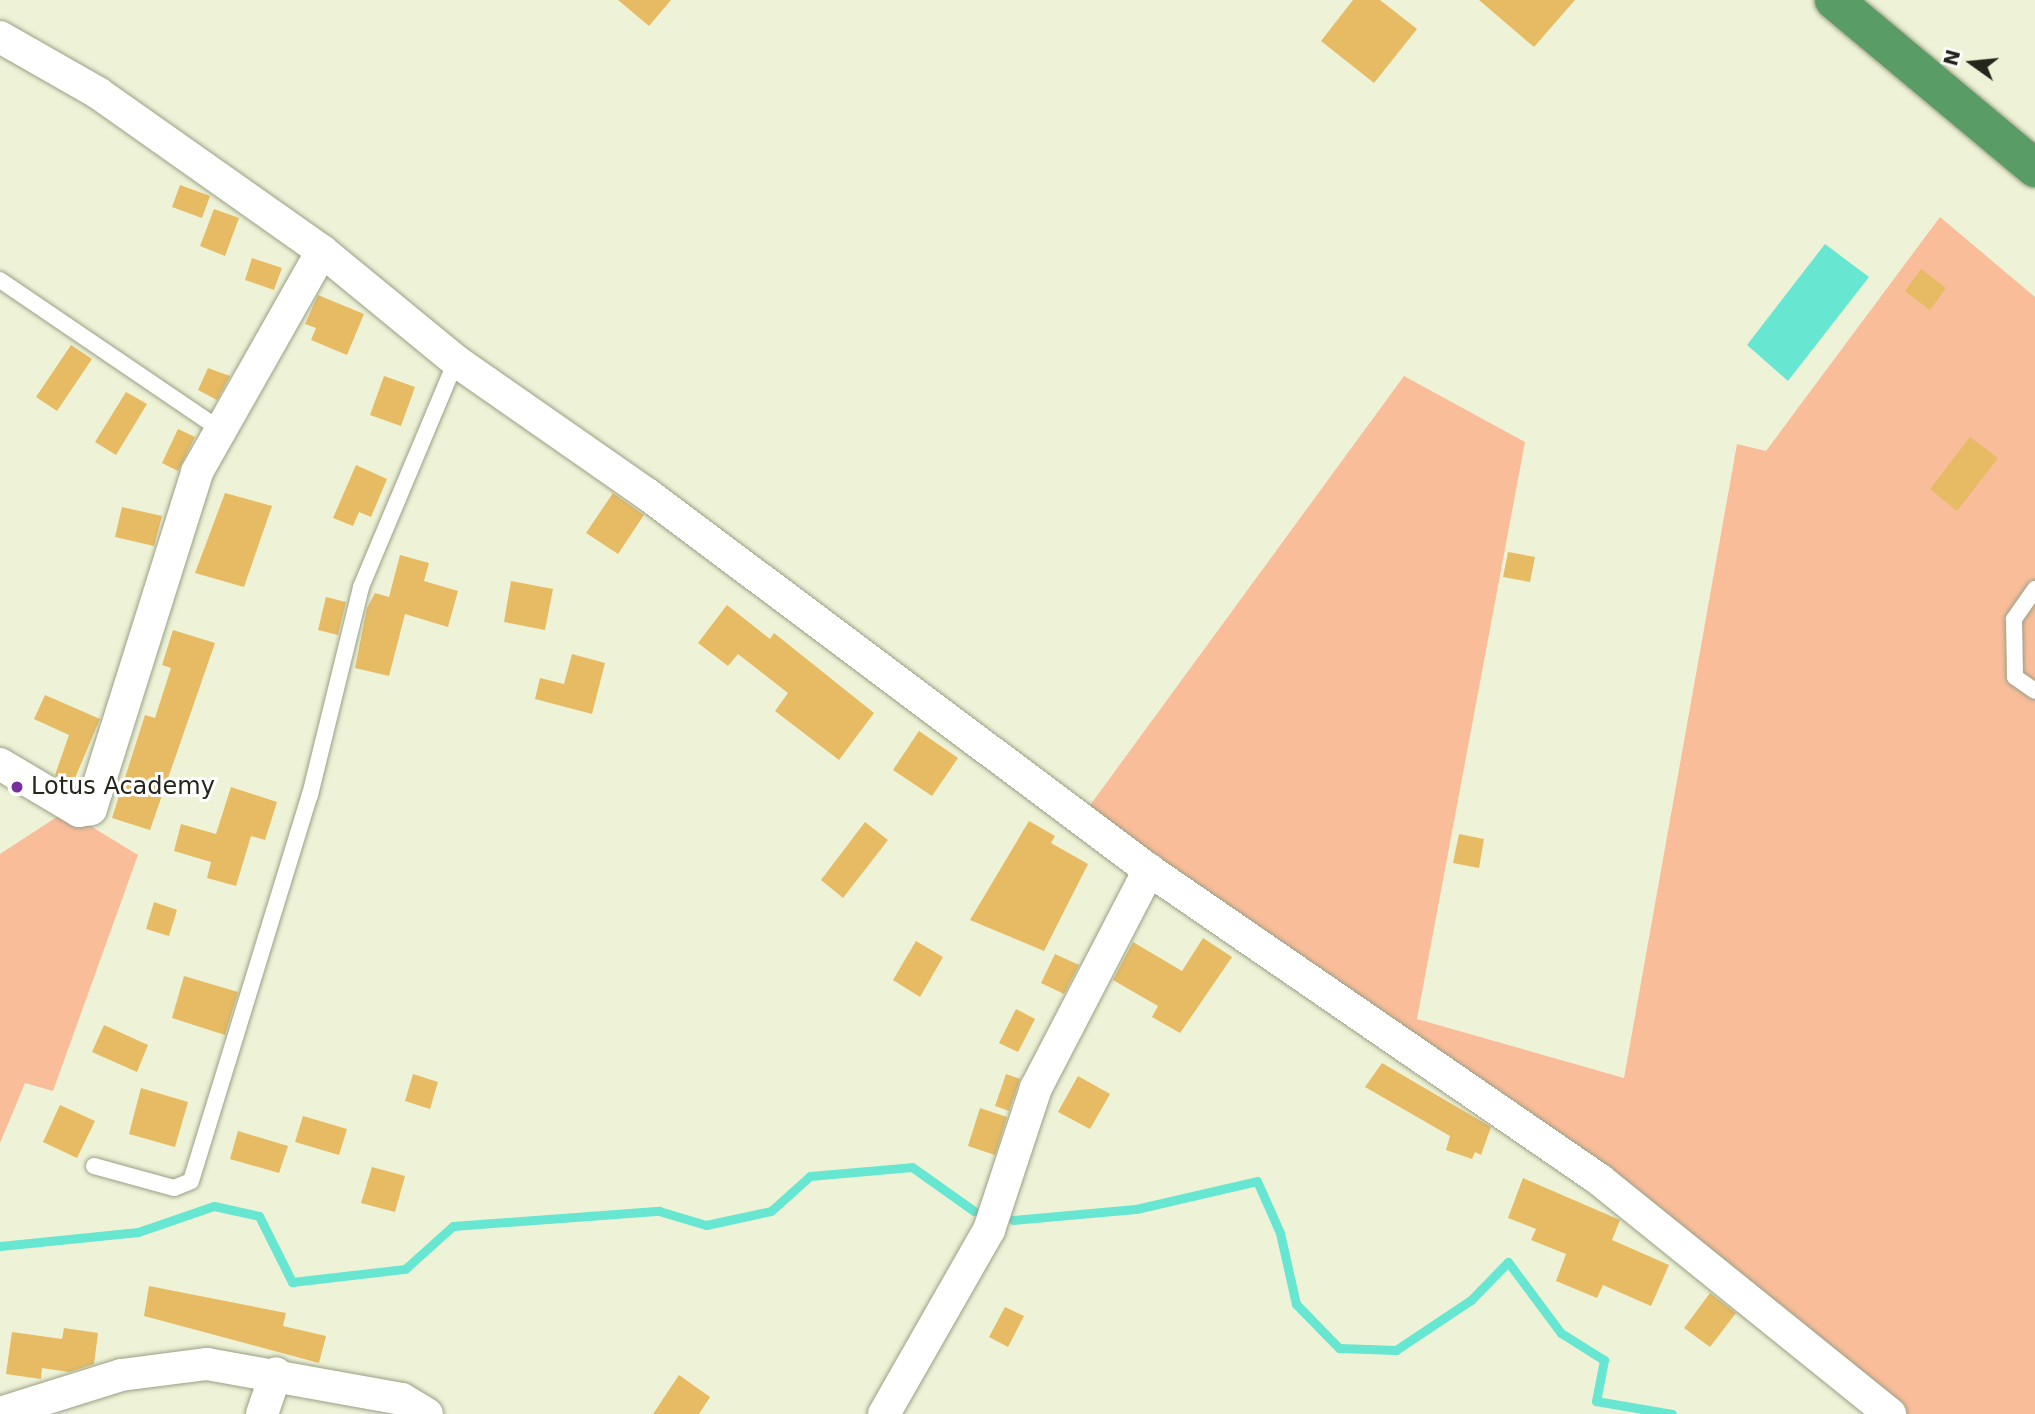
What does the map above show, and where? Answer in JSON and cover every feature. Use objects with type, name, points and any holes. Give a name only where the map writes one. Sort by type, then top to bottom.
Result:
[{"type":"highway","points":[[1834,0],[2035,169]]},
{"type":"street","points":[[0,37],[98,93],[322,251],[456,361],[647,494],[1149,870],[1600,1180],[1890,1414]]},
{"type":"street","points":[[0,764],[79,811],[91,809],[145,626],[197,472],[322,251]]},
{"type":"street","points":[[884,1414],[989,1230],[1036,1088],[1149,870]]},
{"type":"street","points":[[0,1413],[121,1375],[207,1364],[276,1373],[402,1399],[427,1414]]},
{"type":"street","points":[[262,1414],[276,1373]]},
{"type":"lane","points":[[0,279],[219,429]]},
{"type":"lane","points":[[94,1167],[174,1188],[191,1181],[310,795],[361,587],[456,361]]},
{"type":"lane","points":[[2035,589],[2014,619],[2015,677],[2035,691]]},
{"type":"shaded area","points":[[1940,217],[2035,297],[2035,1414],[1889,1414],[1600,1180],[1080,819],[1404,376],[1525,442],[1417,1019],[1624,1078],[1737,444],[1766,451]]},
{"type":"shaded area","points":[[66,811],[138,855],[53,1091],[25,1083],[0,1143],[0,854]]},
{"type":"water","points":[[1825,244],[1869,277],[1788,381],[1747,345]]},
{"type":"building","points":[[618,0],[671,0],[649,26]]},
{"type":"building","points":[[1353,0],[1380,0],[1417,29],[1374,83],[1321,41]]},
{"type":"building","points":[[1479,0],[1575,0],[1534,47]]},
{"type":"building","points":[[180,185],[210,196],[202,218],[172,207]]},
{"type":"building","points":[[214,209],[239,218],[225,256],[200,246]]},
{"type":"building","points":[[252,258],[282,268],[274,290],[245,280]]},
{"type":"building","points":[[1921,269],[1946,288],[1930,310],[1905,291]]},
{"type":"building","points":[[318,295],[364,314],[347,355],[311,340],[316,328],[305,324]]},
{"type":"building","points":[[71,345],[92,359],[57,411],[36,397]]},
{"type":"building","points":[[208,368],[230,376],[217,400],[198,390]]},
{"type":"building","points":[[384,376],[415,387],[401,426],[370,415]]},
{"type":"building","points":[[126,392],[147,404],[116,455],[95,442]]},
{"type":"building","points":[[178,429],[195,437],[178,471],[162,463]]},
{"type":"building","points":[[1970,437],[1998,458],[1957,511],[1930,489]]},
{"type":"building","points":[[356,465],[387,479],[371,517],[359,512],[353,526],[333,518]]},
{"type":"building","points":[[225,493],[272,506],[244,587],[195,573]]},
{"type":"building","points":[[613,493],[644,515],[618,554],[586,533]]},
{"type":"building","points":[[122,507],[162,516],[154,546],[115,537]]},
{"type":"building","points":[[1508,552],[1535,557],[1530,582],[1503,577]]},
{"type":"building","points":[[400,555],[429,563],[424,581],[458,591],[448,627],[405,614],[389,676],[355,668],[367,608],[375,593],[389,597]]},
{"type":"building","points":[[511,581],[553,589],[545,630],[504,622]]},
{"type":"building","points":[[326,597],[346,602],[338,635],[318,630]]},
{"type":"building","points":[[727,605],[770,639],[774,633],[874,713],[839,760],[775,711],[788,693],[738,654],[728,666],[698,643]]},
{"type":"building","points":[[173,630],[215,643],[150,830],[112,818],[145,715],[155,718],[171,668],[162,665]]},
{"type":"building","points":[[572,654],[605,663],[592,714],[535,699],[540,678],[564,684]]},
{"type":"building","points":[[45,695],[100,719],[72,785],[55,775],[69,735],[34,719]]},
{"type":"building","points":[[919,731],[958,758],[932,796],[893,770]]},
{"type":"building","points":[[231,787],[277,802],[265,840],[251,836],[236,886],[207,878],[211,862],[174,851],[181,824],[216,834]]},
{"type":"building","points":[[1029,821],[1055,836],[1051,843],[1088,864],[1044,951],[970,920]]},
{"type":"building","points":[[865,822],[888,840],[843,898],[821,880]]},
{"type":"building","points":[[1459,834],[1484,839],[1479,868],[1453,863]]},
{"type":"building","points":[[154,902],[177,910],[169,936],[146,929]]},
{"type":"building","points":[[1203,938],[1232,957],[1180,1033],[1152,1017],[1158,1006],[1113,980],[1133,942],[1182,971]]},
{"type":"building","points":[[916,941],[943,957],[920,997],[893,980]]},
{"type":"building","points":[[1055,954],[1079,965],[1064,994],[1041,983]]},
{"type":"building","points":[[184,976],[238,992],[225,1035],[172,1018]]},
{"type":"building","points":[[1016,1009],[1035,1019],[1018,1052],[999,1043]]},
{"type":"building","points":[[104,1025],[148,1045],[137,1072],[92,1052]]},
{"type":"building","points":[[1382,1063],[1491,1127],[1481,1155],[1475,1152],[1472,1159],[1446,1150],[1450,1136],[1365,1087]]},
{"type":"building","points":[[413,1074],[438,1082],[430,1109],[405,1101]]},
{"type":"building","points":[[1006,1074],[1020,1079],[1009,1111],[995,1106]]},
{"type":"building","points":[[1078,1076],[1110,1094],[1090,1129],[1058,1112]]},
{"type":"building","points":[[141,1088],[188,1102],[175,1147],[129,1134]]},
{"type":"building","points":[[60,1105],[95,1121],[77,1158],[43,1142]]},
{"type":"building","points":[[980,1108],[1007,1117],[995,1155],[968,1146]]},
{"type":"building","points":[[303,1116],[347,1129],[339,1155],[295,1142]]},
{"type":"building","points":[[238,1131],[288,1146],[279,1173],[230,1159]]},
{"type":"building","points":[[372,1167],[405,1176],[395,1212],[361,1203]]},
{"type":"building","points":[[1523,1178],[1620,1220],[1612,1240],[1669,1265],[1651,1306],[1603,1285],[1597,1298],[1556,1281],[1566,1254],[1531,1240],[1536,1229],[1508,1218]]},
{"type":"building","points":[[149,1286],[286,1313],[283,1326],[326,1336],[319,1363],[144,1316]]},
{"type":"building","points":[[1710,1293],[1736,1313],[1710,1347],[1684,1328]]},
{"type":"building","points":[[1005,1307],[1024,1316],[1008,1347],[989,1337]]},
{"type":"building","points":[[64,1328],[98,1333],[94,1364],[69,1372],[42,1368],[41,1379],[6,1374],[12,1332],[62,1339]]},
{"type":"building","points":[[679,1375],[710,1397],[699,1414],[653,1414]]},
{"type":"waterway","points":[[0,1246],[138,1232],[214,1206],[259,1216],[292,1282],[405,1269],[453,1226],[659,1211],[706,1225],[771,1211],[810,1176],[912,1167],[974,1211]]},
{"type":"waterway","points":[[1013,1220],[1136,1209],[1257,1181],[1280,1233],[1296,1304],[1339,1348],[1396,1350],[1471,1300],[1508,1262],[1561,1333],[1604,1360],[1596,1401],[1672,1414]]},
{"type":"place","name":"Lotus Academy","points":[[17,787]]}]
